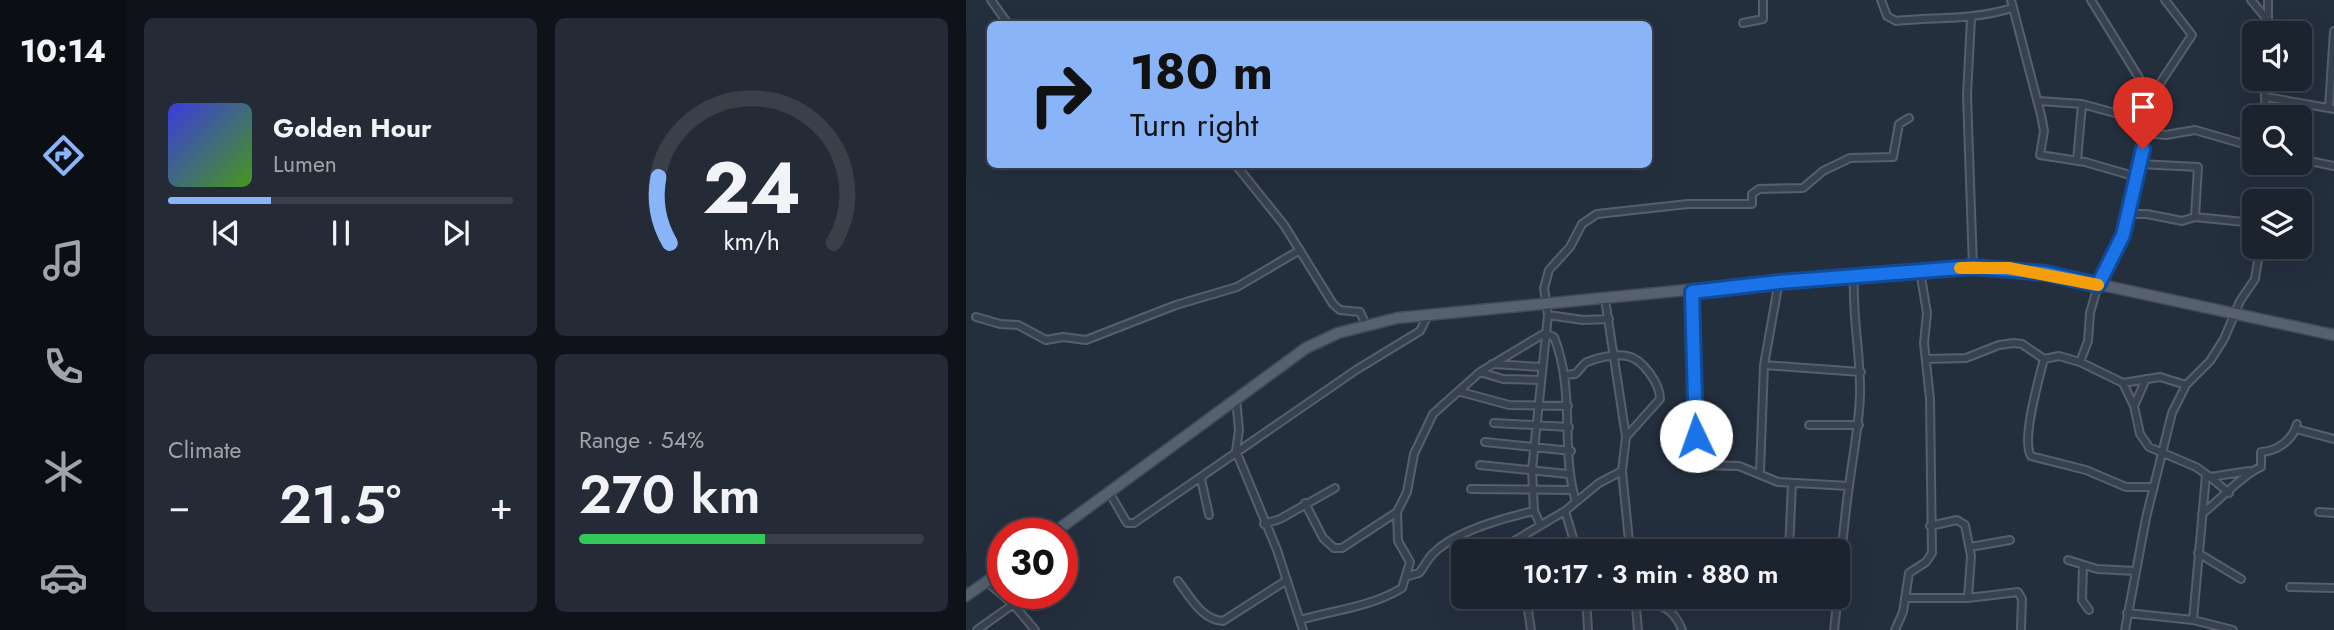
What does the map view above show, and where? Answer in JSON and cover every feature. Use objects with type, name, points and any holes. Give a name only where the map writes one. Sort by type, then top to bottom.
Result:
[{"type":"main road","points":[[1074,518],[1306,348],[1366,325],[1429,314],[1548,310],[1605,299],[1973,267],[2046,273],[2334,335]]},
{"type":"main road","points":[[966,596],[987,582]]},
{"type":"street","points":[[991,0],[1006,21]]},
{"type":"street","points":[[1743,23],[1763,19],[1763,0]]},
{"type":"street","points":[[1881,0],[1887,16],[1896,20],[1959,16],[1971,19],[2012,8]]},
{"type":"street","points":[[2011,0],[2039,101],[2044,131],[2040,155],[2077,161],[2137,177]]},
{"type":"street","points":[[2091,0],[2151,97]]},
{"type":"street","points":[[2080,362],[2088,341],[2090,313],[2098,285],[2123,235],[2129,214],[2147,133],[2151,97],[2192,35],[2165,0]]},
{"type":"street","points":[[2251,0],[2266,18]]},
{"type":"street","points":[[2266,21],[2268,0]]},
{"type":"street","points":[[1971,19],[1967,95],[1973,267]]},
{"type":"street","points":[[2266,96],[2331,108],[2334,31]]},
{"type":"street","points":[[2265,91],[2266,105]]},
{"type":"street","points":[[2039,101],[2082,104],[2148,122]]},
{"type":"street","points":[[2077,161],[2082,104]]},
{"type":"street","points":[[1540,524],[1534,511],[1532,470],[1548,310],[1544,288],[1549,270],[1570,247],[1582,224],[1597,214],[1688,204],[1752,204],[1752,194],[1759,189],[1803,188],[1824,172],[1850,158],[1893,157],[1899,124],[1909,118]]},
{"type":"street","points":[[2147,133],[2166,135],[2194,130],[2242,144]]},
{"type":"street","points":[[2312,161],[2334,166]]},
{"type":"street","points":[[2139,164],[2198,167],[2195,217]]},
{"type":"street","points":[[1238,168],[1300,250],[1334,304],[1340,310],[1360,312],[1366,325]]},
{"type":"street","points":[[2129,214],[2147,214],[2182,221],[2195,217],[2242,222]]},
{"type":"street","points":[[976,317],[1000,324],[1018,325],[1046,340],[1063,337],[1086,340],[1176,305],[1237,287],[1300,250]]},
{"type":"street","points":[[2125,630],[2135,571],[2172,413],[2186,385],[2210,361],[2255,279],[2258,259]]},
{"type":"street","points":[[1895,630],[1903,612],[1909,573],[1926,562],[1932,554],[1927,313],[1920,271]]},
{"type":"street","points":[[1843,539],[1859,425],[1861,372],[1859,335],[1852,309],[1854,278]]},
{"type":"street","points":[[1760,471],[1764,365],[1779,282]]},
{"type":"street","points":[[1692,292],[1698,462],[1703,467],[1728,464],[1760,471],[1771,480],[1849,486]]},
{"type":"street","points":[[1605,299],[1626,437],[1622,471],[1629,539]]},
{"type":"street","points":[[1548,310],[1583,320],[1609,319]]},
{"type":"street","points":[[1109,492],[1130,525],[1201,479],[1236,451],[1419,331],[1429,314]]},
{"type":"street","points":[[1300,620],[1346,607],[1374,603],[1402,588],[1408,576],[1410,562],[1398,541],[1395,528],[1397,512],[1407,492],[1414,454],[1433,415],[1480,372],[1545,332]]},
{"type":"street","points":[[1545,332],[1554,337],[1564,375],[1570,451],[1568,474],[1576,502]]},
{"type":"street","points":[[1926,359],[1948,361],[1966,358],[1999,345],[2014,343],[2022,344],[2044,359],[2059,356],[2080,362],[2123,383],[2160,377],[2186,385]]},
{"type":"street","points":[[1564,375],[1575,374],[1586,362],[1613,356],[1633,358],[1651,376],[1660,391],[1656,405],[1626,437]]},
{"type":"street","points":[[2044,359],[2031,421],[2028,451],[2031,456],[2086,470],[2126,487],[2154,487]]},
{"type":"street","points":[[1491,364],[1542,367]]},
{"type":"street","points":[[1764,365],[1861,372]]},
{"type":"street","points":[[1480,372],[1503,379],[1541,380]]},
{"type":"street","points":[[2134,406],[2146,379]]},
{"type":"street","points":[[2123,383],[2134,406],[2140,434],[2149,447],[2196,467],[2229,493]]},
{"type":"street","points":[[1461,391],[1509,405],[1568,406]]},
{"type":"street","points":[[1236,397],[1239,430],[1236,451],[1277,550],[1303,630]]},
{"type":"street","points":[[1494,424],[1569,427]]},
{"type":"street","points":[[1809,425],[1859,425]]},
{"type":"street","points":[[2208,476],[2261,467],[2261,452],[2272,451],[2287,442],[2296,426],[2334,439]]},
{"type":"street","points":[[1485,442],[1570,451]]},
{"type":"street","points":[[1480,465],[1568,474]]},
{"type":"street","points":[[1521,538],[1565,511],[1599,483],[1622,471]]},
{"type":"street","points":[[2202,514],[2229,493],[2249,471]]},
{"type":"street","points":[[2193,620],[2208,476]]},
{"type":"street","points":[[1201,479],[1209,515]]},
{"type":"street","points":[[1790,539],[1792,483]]},
{"type":"street","points":[[1264,524],[1280,520],[1305,503],[1335,488]]},
{"type":"street","points":[[1471,489],[1572,490]]},
{"type":"street","points":[[1305,503],[1323,538],[1338,548],[1397,512]]},
{"type":"street","points":[[1408,576],[1419,573],[1433,553],[1449,542],[1499,519],[1534,511]]},
{"type":"street","points":[[1565,511],[1573,539]]},
{"type":"street","points":[[2319,512],[2334,513]]},
{"type":"street","points":[[1930,526],[1962,522],[1969,533],[1972,579],[1968,598]]},
{"type":"street","points":[[1970,547],[2010,540]]},
{"type":"street","points":[[2198,553],[2241,579]]},
{"type":"street","points":[[2068,560],[2082,566],[2117,572],[2135,571]]},
{"type":"street","points":[[2082,566],[2082,600],[2089,610]]},
{"type":"street","points":[[1178,581],[1205,616],[1213,621],[1223,621],[1287,580]]},
{"type":"street","points":[[2290,587],[2334,588]]},
{"type":"street","points":[[1905,598],[1968,598],[2018,592],[2022,599],[2021,630]]},
{"type":"street","points":[[977,630],[1006,609]]},
{"type":"street","points":[[1017,609],[1035,630]]},
{"type":"street","points":[[1528,609],[1531,630]]},
{"type":"street","points":[[1587,609],[1588,630]]},
{"type":"street","points":[[1637,609],[1639,630]]},
{"type":"street","points":[[1666,609],[1675,616],[1682,630]]},
{"type":"street","points":[[1834,630],[1836,609]]},
{"type":"street","points":[[2127,613],[2193,620],[2233,630]]},
{"type":"slow traffic","points":[[1960,268],[2009,268],[2098,285]]},
{"type":"route","points":[[1696,436],[1692,292],[1779,282],[1973,267],[2046,273],[2098,285],[2123,235],[2143,149]]}]
